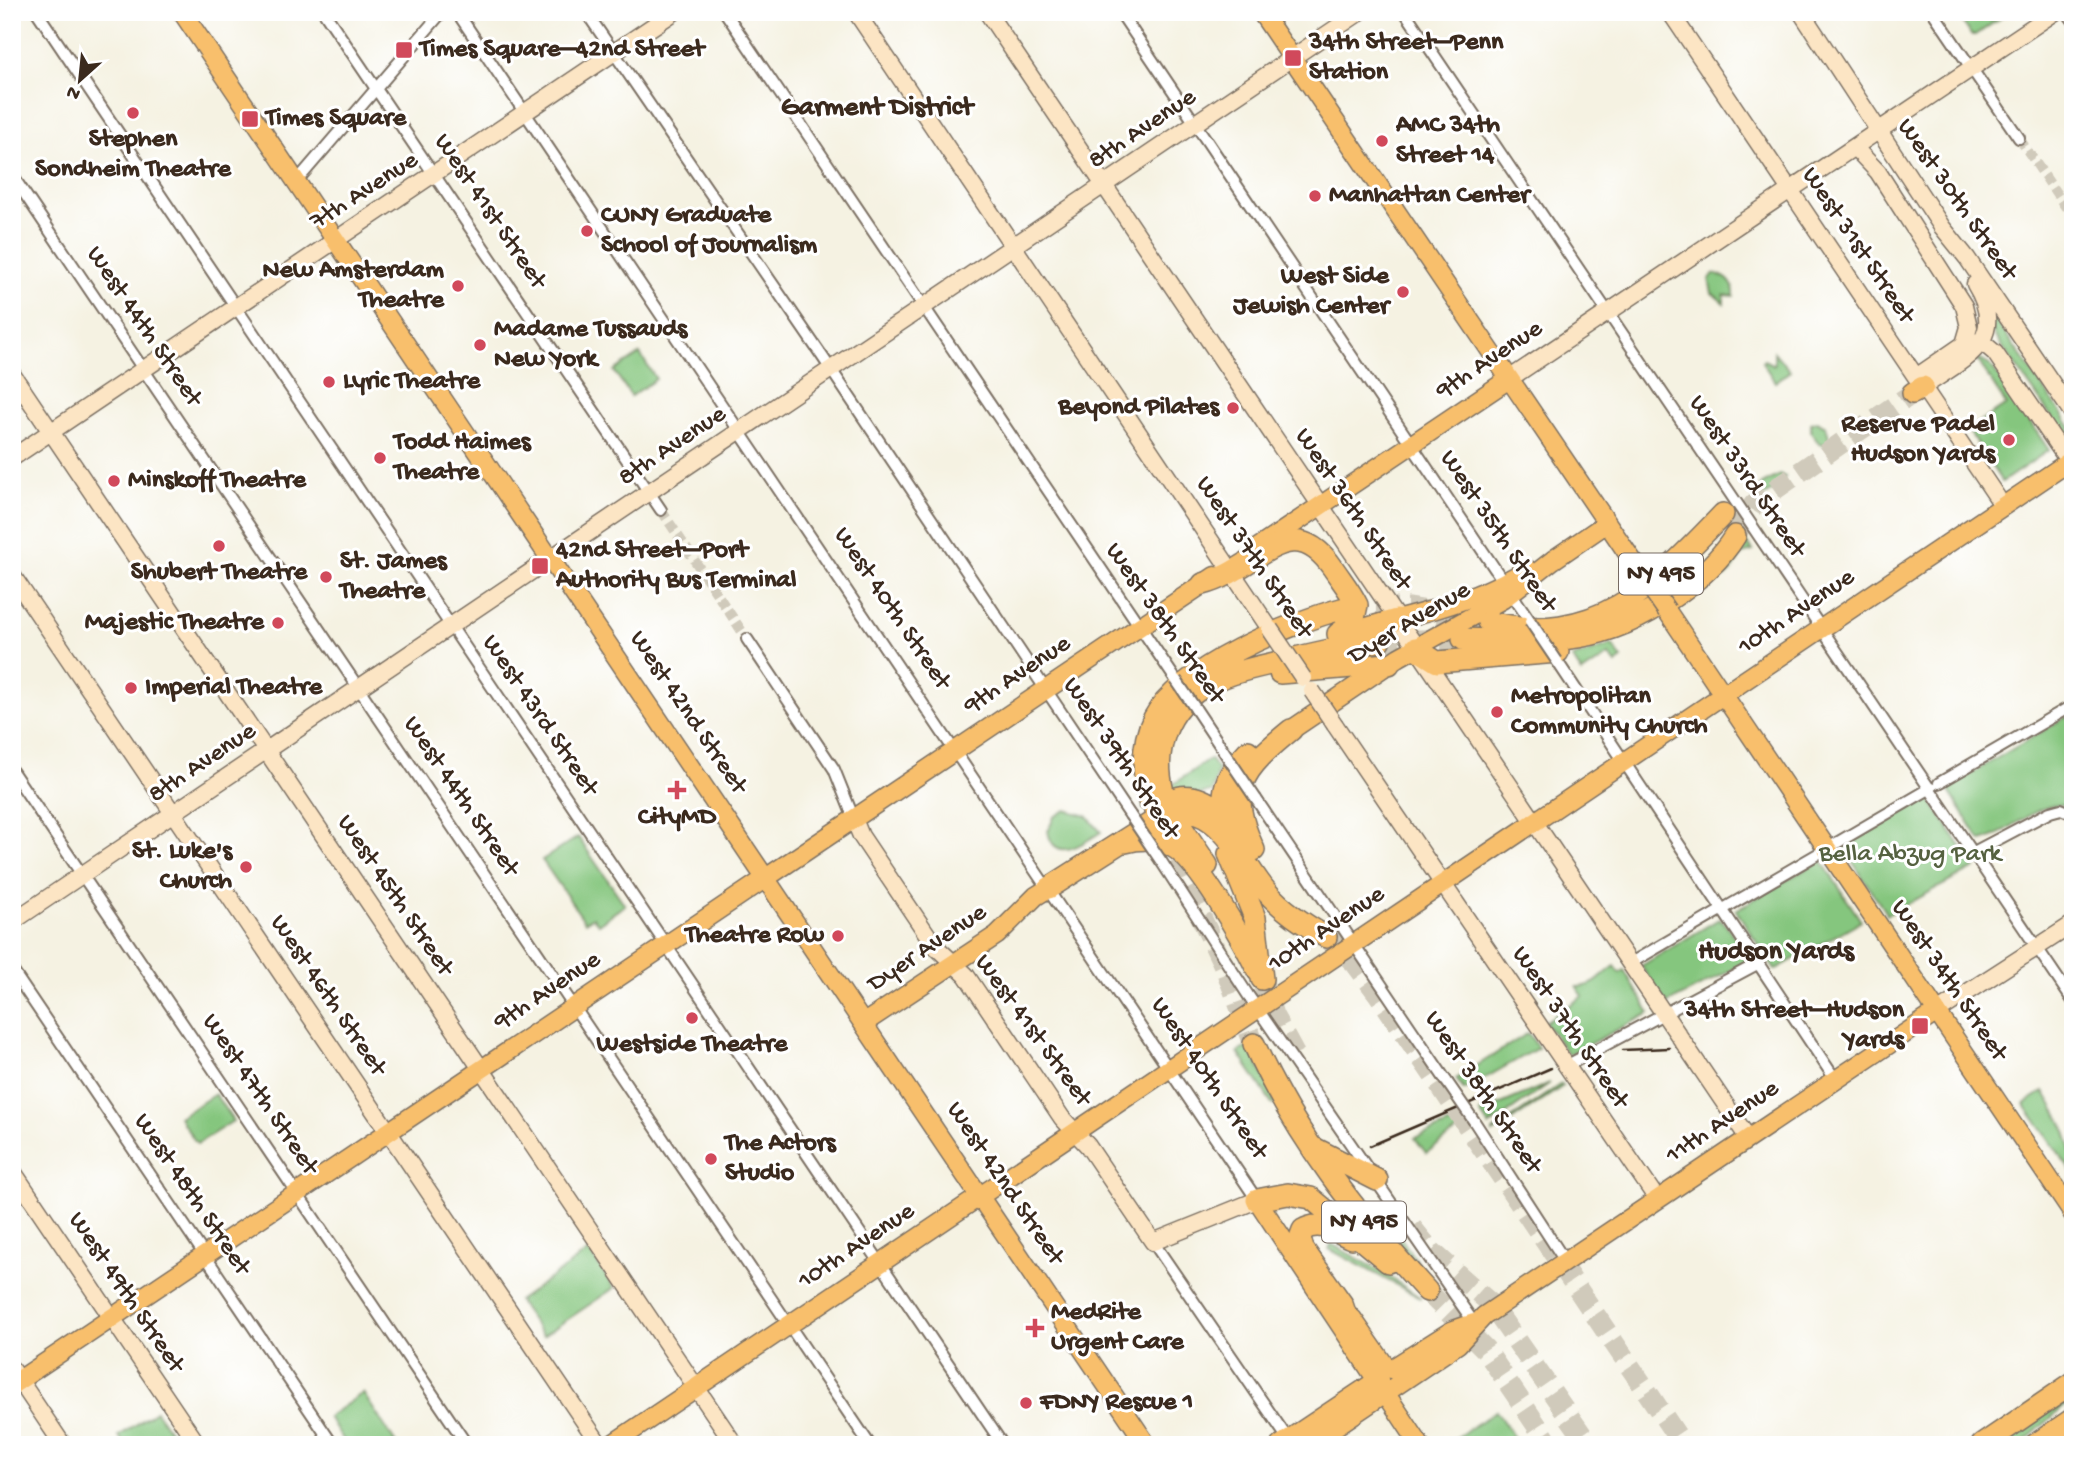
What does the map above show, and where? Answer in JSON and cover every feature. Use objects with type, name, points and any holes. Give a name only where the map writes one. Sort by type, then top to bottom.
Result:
[{"type":"highway","points":[[1589,629],[1622,613],[1660,587],[1730,520],[1730,509]]},
{"type":"highway","points":[[1589,629],[1633,613],[1662,593],[1731,528],[1744,532]]},
{"type":"highway","name":"NY 495","points":[[1463,639],[1548,641],[1643,618],[1701,576],[1744,532]]},
{"type":"highway","points":[[1203,584],[1287,541],[1298,540],[1312,544],[1324,554],[1357,605],[1353,624],[1338,634]]},
{"type":"highway","points":[[1345,608],[1306,621],[1224,657],[1177,690],[1155,716],[1147,738],[1145,775],[1156,797],[1158,762],[1166,730],[1183,701],[1207,683],[1320,652],[1379,641]]},
{"type":"highway","points":[[1415,648],[1437,662],[1539,655],[1598,644],[1620,635],[1643,618]]},
{"type":"highway","points":[[1198,674],[1255,654],[1356,632],[1396,620]]},
{"type":"highway","name":"NY 495","points":[[1489,622],[1542,630],[1589,629]]},
{"type":"highway","points":[[1233,675],[1389,664]]},
{"type":"highway","points":[[1158,762],[1154,734],[1164,704]]},
{"type":"highway","points":[[1225,813],[1224,786],[1237,763],[1249,750],[1291,730]]},
{"type":"highway","points":[[1254,850],[1239,813],[1241,789],[1251,768],[1291,730]]},
{"type":"highway","points":[[1049,888],[1128,830],[1160,807],[1178,796],[1206,800],[1225,813],[1285,894],[1326,937],[1301,921],[1268,893],[1228,836],[1211,821],[1194,813],[1176,812],[1128,830]]},
{"type":"highway","points":[[1128,830],[1181,819],[1204,826],[1218,837],[1252,905],[1262,954],[1262,979]]},
{"type":"highway","points":[[1182,828],[1244,921],[1262,979]]},
{"type":"highway","points":[[1128,830],[1174,846],[1185,855],[1234,925],[1262,979]]},
{"type":"highway","name":"NY 495","points":[[1254,1044],[1278,1093],[1310,1145],[1367,1226],[1427,1291],[1360,1241]]},
{"type":"highway","points":[[1310,1145],[1377,1181]]},
{"type":"highway","points":[[1257,1200],[1288,1194],[1311,1199],[1332,1213],[1360,1241]]},
{"type":"highway","points":[[1357,1348],[1342,1304],[1303,1249],[1301,1233],[1306,1227],[1318,1225],[1360,1241]]},
{"type":"highway","points":[[1982,1445],[2073,1383]]},
{"type":"highway","points":[[2035,1445],[2073,1419]]},
{"type":"main road","name":"West 42nd Street","points":[[182,12],[1147,1445]]},
{"type":"main road","name":"7th Avenue","points":[[12,458],[145,371],[674,12]]},
{"type":"main road","name":"West 37th Street","points":[[856,12],[1444,883],[1453,901],[1657,1199]]},
{"type":"main road","name":"West 36th Street","points":[[987,12],[1748,1138]]},
{"type":"main road","name":"West 34th Street","points":[[1261,12],[2073,1214]]},
{"type":"main road","name":"8th Avenue","points":[[12,922],[1360,12]]},
{"type":"main road","name":"West 31st Street","points":[[1670,12],[1791,191],[1915,385],[2003,506]]},
{"type":"main road","name":"West 30th Street","points":[[1801,12],[1942,227],[1967,258],[2073,414]]},
{"type":"main road","name":"9th Avenue","points":[[1231,570],[1320,506],[2055,12]]},
{"type":"main road","name":"West 30th Street","points":[[1855,148],[1875,168],[1964,306],[1969,327],[1964,344]]},
{"type":"main road","points":[[1915,385],[1973,353],[1987,330],[1984,305],[1942,227]]},
{"type":"main road","points":[[1915,385],[1964,344],[1982,342],[1995,353],[2071,461]]},
{"type":"main road","name":"West 45th Street","points":[[12,374],[735,1445]]},
{"type":"main road","name":"10th Avenue","points":[[611,1445],[2071,461]]},
{"type":"main road","name":"Dyer Avenue","points":[[1291,730],[1607,523]]},
{"type":"main road","name":"West 46th Street","points":[[12,575],[600,1445]]},
{"type":"main road","name":"9th Avenue","points":[[15,1378],[112,1318],[1203,584]]},
{"type":"main road","name":"Dyer Avenue","points":[[1396,620],[1507,588]]},
{"type":"main road","name":"West 41st Street","points":[[854,819],[861,836],[935,946],[966,975],[1062,1118],[1088,1146],[1153,1242]]},
{"type":"main road","name":"Dyer Avenue","points":[[864,1023],[1010,925],[1025,906],[1049,888]]},
{"type":"main road","name":"11th Avenue","points":[[1308,1445],[1398,1367],[1451,1331],[1475,1323],[1835,1079],[2073,924]]},
{"type":"main road","name":"West 49th Street","points":[[12,1170],[198,1445]]},
{"type":"main road","points":[[1153,1242],[1257,1200]]},
{"type":"main road","name":"West 40th Street","points":[[1257,1200],[1357,1348],[1384,1380]]},
{"type":"main road","name":"West 40th Street","points":[[1342,1304],[1420,1445]]},
{"type":"main road","name":"11th Avenue","points":[[1286,1443],[1384,1380],[1458,1344],[1475,1323]]},
{"type":"main road","points":[[15,1378],[63,1445]]},
{"type":"street","name":"West 43rd Street","points":[[37,12],[1003,1445]]},
{"type":"street","name":"West 41st Street","points":[[324,12],[660,510]]},
{"type":"street","points":[[296,182],[442,12]]},
{"type":"street","name":"West 40th Street","points":[[457,12],[1257,1200]]},
{"type":"street","name":"West 39th Street","points":[[586,12],[1046,689],[1128,830],[1161,861],[1258,1008],[1475,1323]]},
{"type":"street","name":"West 38th Street","points":[[725,12],[1474,1121],[1565,1261]]},
{"type":"street","name":"West 35th Street","points":[[1120,12],[1625,761],[1759,963],[1783,1005],[1835,1079]]},
{"type":"street","name":"West 33rd Street","points":[[1405,12],[1608,314],[1744,532],[1822,628],[1935,785],[1972,853],[2073,1001]]},
{"type":"street","points":[[1933,12],[2019,138]]},
{"type":"street","points":[[2067,12],[2073,20]]},
{"type":"street","name":"West 44th Street","points":[[12,174],[870,1445]]},
{"type":"street","name":"West 41st Street","points":[[747,639],[834,769],[854,819]]},
{"type":"street","points":[[1629,964],[2073,705]]},
{"type":"street","name":"West 47th Street","points":[[12,771],[467,1445]]},
{"type":"street","points":[[1972,853],[2050,812],[2061,809],[2073,814]]},
{"type":"street","points":[[1566,1066],[1759,963]]},
{"type":"street","name":"West 48th Street","points":[[12,970],[333,1445]]},
{"type":"street","name":"West 41st Street","points":[[1153,1242],[1286,1443]]},
{"type":"green space","points":[[1956,12],[1984,12],[1990,21],[2002,12],[2009,12],[1976,35],[1971,35]]},
{"type":"green space","points":[[1715,274],[1732,284],[1734,296],[1724,295],[1724,303],[1712,293],[1709,279]]},
{"type":"green space","points":[[1985,305],[2073,430],[2073,439],[2071,436],[2067,439],[1977,311]]},
{"type":"green space","points":[[1774,352],[1790,371],[1775,382],[1762,362],[1764,360],[1774,365]]},
{"type":"green space","points":[[640,354],[656,379],[631,396],[614,371]]},
{"type":"green space","name":"Reserve Padel Hudson Yards","points":[[1971,360],[1981,360],[1991,366],[2049,450],[2002,482],[1968,430],[2006,405],[1979,362]]},
{"type":"green space","points":[[1816,421],[1826,426],[1830,440],[1826,445],[1819,443],[1811,433],[1811,423]]},
{"type":"green space","points":[[1780,475],[1785,477],[1775,488],[1763,496],[1754,497],[1762,484]]},
{"type":"green space","points":[[1742,536],[1753,551],[1742,554],[1731,572],[1686,604],[1684,599]]},
{"type":"green space","points":[[1612,645],[1622,659],[1616,664],[1609,655],[1582,673],[1572,658]]},
{"type":"green space","points":[[2073,713],[2073,807],[2049,806],[1981,841],[1947,788]]},
{"type":"green space","points":[[1210,759],[1218,770],[1212,792],[1148,805],[1142,809],[1142,806]]},
{"type":"green space","name":"Bella Abzug Park","points":[[1928,797],[1975,868],[1887,915],[1843,847]]},
{"type":"green space","points":[[1066,810],[1087,816],[1101,832],[1070,848],[1056,847],[1048,831],[1054,817]]},
{"type":"green space","points":[[578,837],[625,905],[598,924],[593,917],[585,922],[542,860]]},
{"type":"green space","name":"Bella Abzug Park","points":[[1821,860],[1861,921],[1775,970],[1736,910]]},
{"type":"green space","points":[[1719,919],[1747,956],[1747,962],[1667,1004],[1641,966]]},
{"type":"green space","points":[[1615,966],[1620,973],[1624,970],[1650,1013],[1568,1055],[1545,1022],[1583,996],[1577,987],[1594,983]]},
{"type":"green space","points":[[1528,1033],[1538,1048],[1464,1090],[1456,1079]]},
{"type":"green space","points":[[1249,1046],[1277,1103],[1273,1105],[1238,1052]]},
{"type":"green space","points":[[1550,1083],[1489,1126],[1480,1113]]},
{"type":"green space","points":[[1561,1084],[1563,1086],[1493,1133],[1493,1131]]},
{"type":"green space","points":[[2044,1091],[2065,1130],[2071,1149],[2073,1173],[2024,1104]]},
{"type":"green space","points":[[215,1094],[233,1121],[197,1144],[179,1117]]},
{"type":"green space","points":[[1456,1122],[1460,1130],[1426,1153],[1415,1138]]},
{"type":"green space","points":[[1380,1207],[1433,1285],[1374,1215],[1373,1209],[1378,1212]]},
{"type":"green space","points":[[1331,1244],[1381,1271],[1421,1298],[1329,1249]]},
{"type":"green space","points":[[589,1251],[614,1288],[543,1336],[518,1301]]},
{"type":"green space","points":[[363,1393],[397,1445],[347,1445],[328,1417]]},
{"type":"green space","points":[[2073,1395],[2073,1399],[2020,1445],[1999,1445]]},
{"type":"green space","points":[[156,1411],[179,1445],[125,1445],[119,1436]]},
{"type":"green space","points":[[1496,1411],[1519,1445],[1456,1445],[1453,1440]]},
{"type":"tunnel","points":[[2019,138],[2073,218]]},
{"type":"tunnel","points":[[1735,536],[1754,504],[1913,393]]},
{"type":"tunnel","points":[[661,510],[747,639]]},
{"type":"tunnel","points":[[1345,608],[1410,608],[1483,621]]},
{"type":"tunnel","points":[[1379,641],[1463,639]]},
{"type":"tunnel","points":[[1161,833],[1226,970],[1254,1044]]},
{"type":"tunnel","points":[[1326,937],[1355,963],[1379,995],[1683,1445]]},
{"type":"tunnel","points":[[1262,979],[1273,1015],[1297,1059]]},
{"type":"tunnel","points":[[1412,1228],[1430,1250],[1490,1303],[1589,1445]]},
{"type":"tunnel","points":[[1427,1291],[1485,1349],[1550,1445]]},
{"type":"railway","points":[[1623,1050],[1669,1048]]},
{"type":"railway","points":[[1370,1146],[1551,1068]]},
{"type":"place","name":"Times Square–42nd Street","points":[[404,50]]},
{"type":"place","name":"34th Street–Penn Station","points":[[1293,58]]},
{"type":"place","name":"Stephen Sondheim Theatre","points":[[133,113]]},
{"type":"place","name":"Times Square","points":[[250,119]]},
{"type":"place","name":"AMC 34th Street 14","points":[[1382,141]]},
{"type":"place","name":"Manhattan Center","points":[[1315,196]]},
{"type":"place","name":"CUNY Graduate School of Journalism","points":[[587,231]]},
{"type":"place","name":"New Amsterdam Theatre","points":[[458,286]]},
{"type":"place","name":"West Side Jewish Center","points":[[1403,292]]},
{"type":"place","name":"Madame Tussauds New York","points":[[480,345]]},
{"type":"place","name":"Lyric Theatre","points":[[329,382]]},
{"type":"place","name":"Beyond Pilates","points":[[1233,408]]},
{"type":"place","name":"Reserve Padel Hudson Yards","points":[[2009,440]]},
{"type":"place","name":"Todd Haimes Theatre","points":[[380,458]]},
{"type":"place","name":"Minskoff Theatre","points":[[114,481]]},
{"type":"place","name":"Shubert Theatre","points":[[219,546]]},
{"type":"place","name":"42nd Street–Port Authority Bus Terminal","points":[[540,566]]},
{"type":"place","name":"St. James Theatre","points":[[326,577]]},
{"type":"place","name":"Majestic Theatre","points":[[278,623]]},
{"type":"place","name":"Imperial Theatre","points":[[131,688]]},
{"type":"place","name":"Metropolitan Community Church","points":[[1497,712]]},
{"type":"place","name":"CityMD","points":[[677,790]]},
{"type":"place","name":"St. Luke's Church","points":[[246,867]]},
{"type":"place","name":"Theatre Row","points":[[838,936]]},
{"type":"place","name":"Westside Theatre","points":[[692,1018]]},
{"type":"place","name":"34th Street–Hudson Yards","points":[[1920,1026]]},
{"type":"place","name":"The Actors Studio","points":[[711,1159]]},
{"type":"place","name":"MedRite Urgent Care","points":[[1035,1328]]},
{"type":"place","name":"FDNY Rescue 1","points":[[1026,1403]]},
{"type":"district","name":"Garment District","points":[[877,108]]},
{"type":"district","name":"Hudson Yards","points":[[1776,952]]}]
